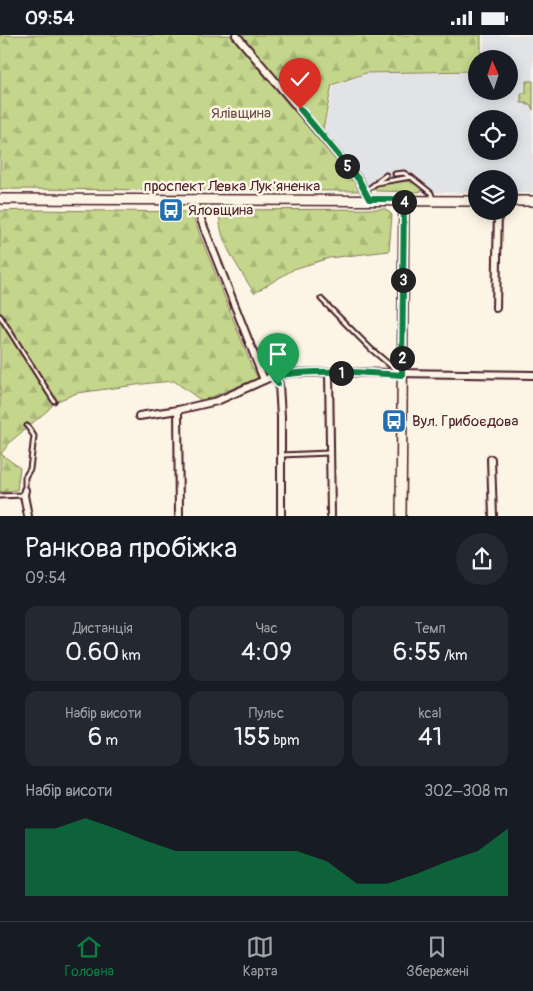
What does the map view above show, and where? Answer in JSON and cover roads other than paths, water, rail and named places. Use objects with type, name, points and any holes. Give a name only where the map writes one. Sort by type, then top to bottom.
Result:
[{"type":"main road","name":"проспект Левка Лукʼяненка","points":[[0,199],[366,197],[468,201]]},
{"type":"main road","points":[[402,516],[404,199]]},
{"type":"main road","points":[[518,201],[533,201]]},
{"type":"street","points":[[236,35],[359,180],[366,197]]},
{"type":"street","points":[[196,207],[264,380]]},
{"type":"street","points":[[496,308],[498,220]]},
{"type":"street","points":[[329,372],[331,516]]},
{"type":"street","points":[[139,416],[217,401],[273,376],[289,373],[533,375]]},
{"type":"street","points":[[273,376],[278,384],[281,516]]},
{"type":"street","points":[[178,410],[179,516]]},
{"type":"street","points":[[491,459],[492,516]]},
{"type":"street","points":[[24,493],[28,516]]},
{"type":"lane","points":[[395,174],[404,173],[411,177],[431,193],[433,199]]},
{"type":"lane","points":[[366,197],[366,189],[386,175]]},
{"type":"lane","points":[[376,183],[411,177]]},
{"type":"lane","points":[[320,299],[371,349],[402,375]]},
{"type":"lane","points":[[0,316],[54,401]]},
{"type":"lane","points":[[0,496],[24,493],[26,477],[30,469],[34,436],[27,426]]},
{"type":"lane","points":[[281,455],[329,453]]},
{"type":"place","name":"Яловщина","points":[[171,210]]},
{"type":"place","name":"Вул. Грибоєдова","points":[[394,421]]},
{"type":"park label","name":"Ялівщина","points":[[241,113]]}]
